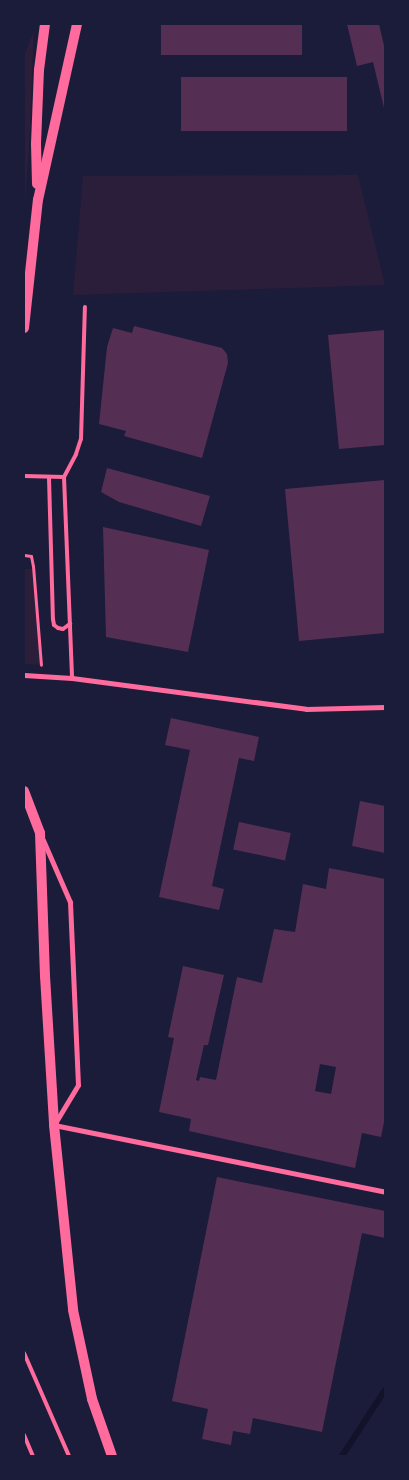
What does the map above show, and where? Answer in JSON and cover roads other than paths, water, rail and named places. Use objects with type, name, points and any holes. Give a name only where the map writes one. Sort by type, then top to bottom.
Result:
[{"type":"main road","points":[[38,200],[36,144],[39,70],[45,24]]},
{"type":"main road","points":[[24,328],[38,200],[77,24]]},
{"type":"main road","points":[[24,791],[40,833],[45,976],[54,1125],[73,1310],[92,1399],[112,1456]]},
{"type":"street","points":[[24,675],[72,678],[306,710],[385,707]]},
{"type":"street","points":[[40,833],[70,902],[72,929],[78,1086],[54,1125],[385,1192]]},
{"type":"lane","points":[[72,678],[64,477],[81,439],[85,306]]},
{"type":"lane","points":[[24,476],[64,477]]},
{"type":"lane","points":[[49,478],[52,619],[54,625],[58,628],[63,629],[70,623]]},
{"type":"lane","points":[[24,1353],[69,1456]]},
{"type":"lane","points":[[24,1435],[33,1456]]},
{"type":"waterway","points":[[342,1456],[385,1390]]}]
